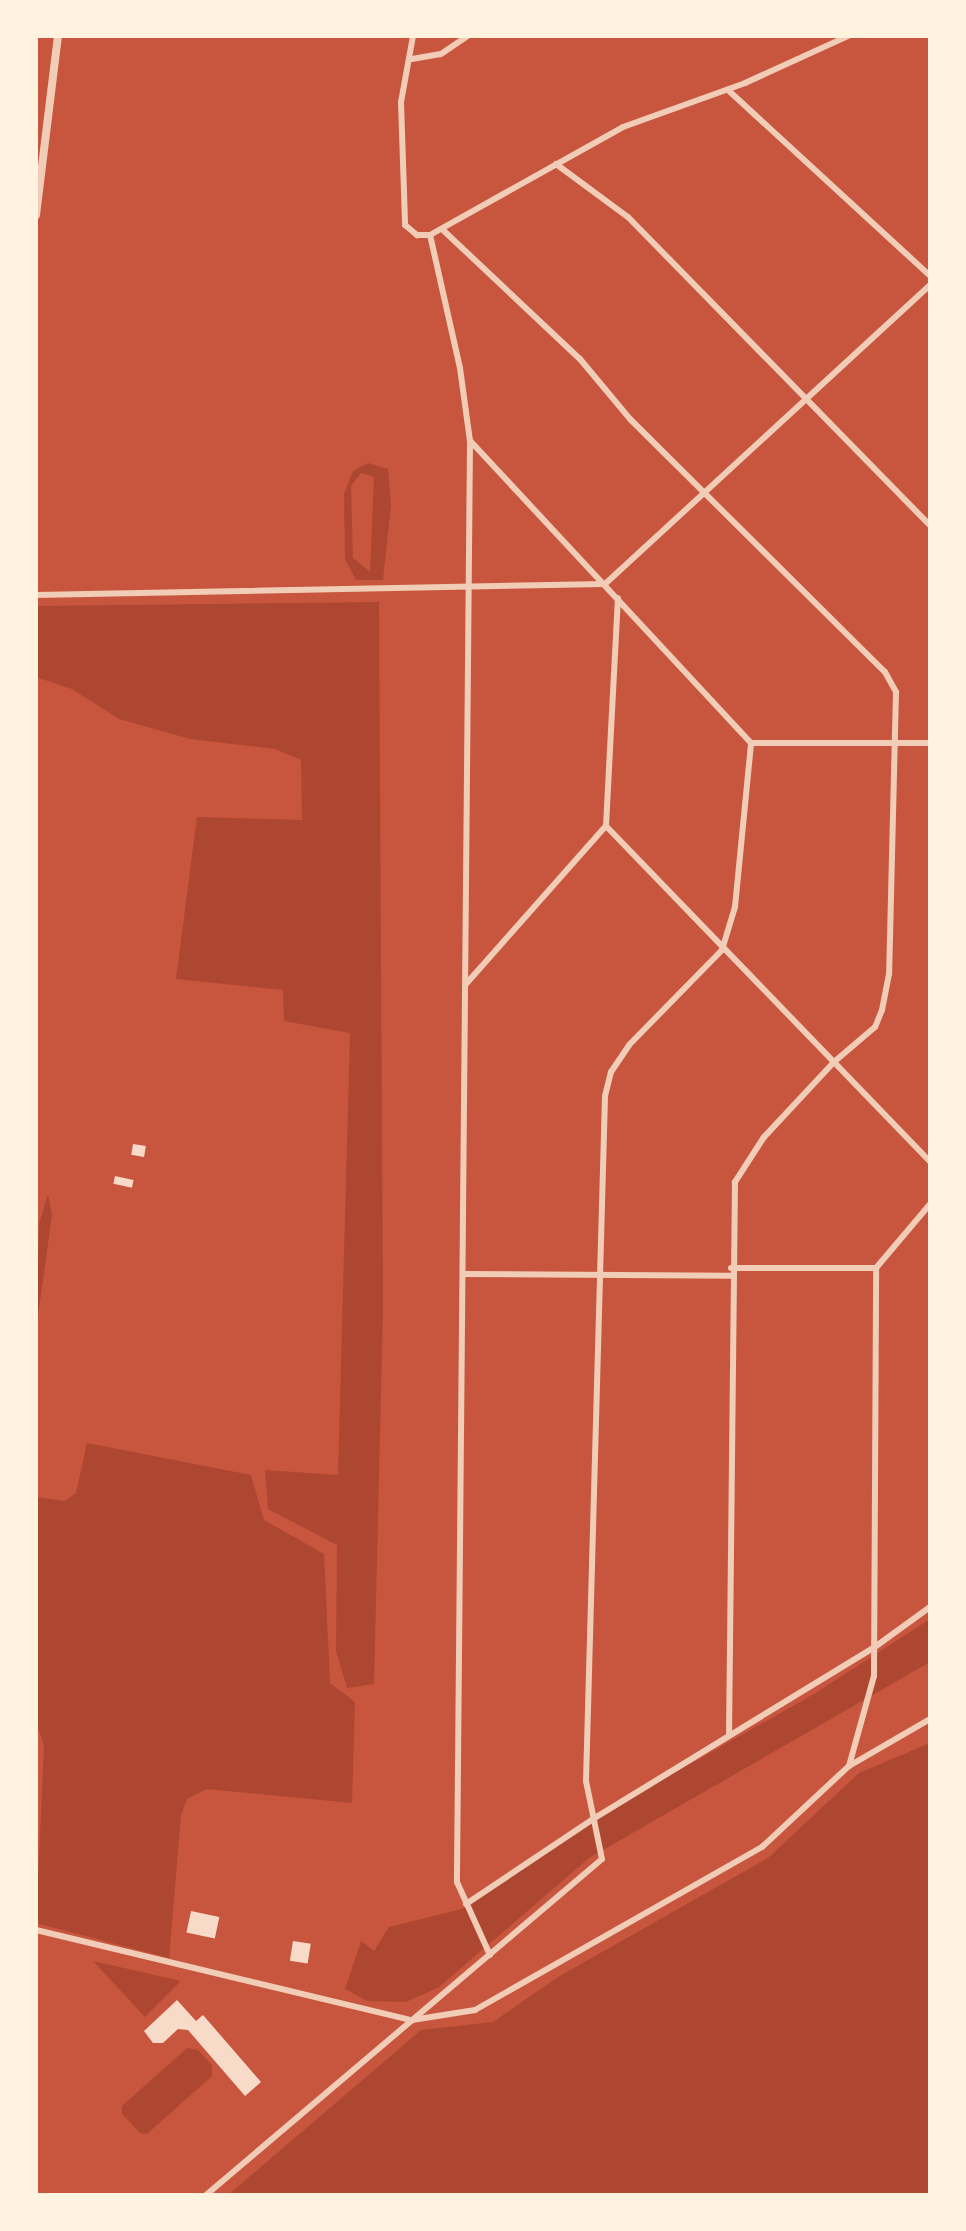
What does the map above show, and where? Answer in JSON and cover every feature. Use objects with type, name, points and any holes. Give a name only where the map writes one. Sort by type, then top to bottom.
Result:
[{"type":"street","points":[[36,215],[58,36]]},
{"type":"street","points":[[413,36],[412,59],[401,102],[405,225],[417,235],[444,231],[464,213],[623,127],[728,90],[848,36]]},
{"type":"street","points":[[412,59],[441,54],[468,36]]},
{"type":"street","points":[[728,90],[930,276]]},
{"type":"street","points":[[556,164],[628,217],[930,525]]},
{"type":"street","points":[[444,231],[580,359],[630,419],[706,490],[893,681],[896,743],[887,991],[875,1027],[834,1062],[739,1169],[731,1272],[729,1735]]},
{"type":"street","points":[[430,235],[460,368],[470,441],[465,588],[466,985],[456,1692],[457,1882],[490,1955]]},
{"type":"street","points":[[36,595],[605,584],[930,285]]},
{"type":"street","points":[[470,441],[751,743],[930,743]]},
{"type":"street","points":[[466,985],[606,826],[618,598]]},
{"type":"street","points":[[206,2195],[602,1859],[586,1781],[605,1096],[611,1072],[629,1045],[722,950],[735,907],[751,743]]},
{"type":"street","points":[[606,826],[722,950],[930,1161]]},
{"type":"street","points":[[849,1766],[874,1676],[876,1268],[930,1204]]},
{"type":"street","points":[[463,1274],[598,1277],[876,1268]]},
{"type":"street","points":[[466,1904],[593,1819],[872,1649],[930,1607]]},
{"type":"street","points":[[36,1930],[412,2020],[475,2010],[542,1976],[762,1847],[849,1766],[930,1719]]},
{"type":"shaded area","points":[[368,463],[388,469],[391,505],[383,580],[356,580],[345,559],[344,494],[353,471]],"holes":[[[361,473],[374,477],[370,572],[353,558],[351,486]]]},
{"type":"shaded area","points":[[379,602],[383,1310],[374,1684],[347,1688],[336,1651],[337,1545],[268,1509],[265,1470],[338,1475],[350,1033],[284,1021],[283,990],[176,979],[197,817],[302,820],[301,760],[275,749],[190,739],[119,719],[72,689],[36,677],[36,606]]},
{"type":"shaded area","points":[[48,1194],[52,1215],[36,1330],[39,1224]]},
{"type":"shaded area","points":[[87,1443],[251,1475],[264,1520],[324,1554],[330,1683],[355,1702],[352,1803],[206,1789],[187,1799],[181,1815],[169,1958],[36,1923],[44,1746],[36,1721],[36,1497],[65,1501],[76,1493]]},
{"type":"shaded area","points":[[930,1619],[930,1662],[589,1858],[439,1987],[406,2002],[367,2001],[345,1989],[361,1941],[374,1951],[389,1927],[462,1909],[630,1798],[814,1694]]},
{"type":"shaded area","points":[[930,1743],[930,2195],[228,2195],[421,2030],[493,2022],[558,1977],[768,1858],[859,1773]]},
{"type":"shaded area","points":[[93,1961],[181,1981],[145,2017]]},
{"type":"shaded area","points":[[187,2048],[198,2050],[212,2065],[212,2076],[147,2134],[140,2133],[122,2114],[122,2106]]},
{"type":"building","points":[[133,1144],[146,1146],[144,1157],[131,1155]]},
{"type":"building","points":[[115,1176],[134,1180],[132,1188],[113,1184]]},
{"type":"building","points":[[191,1911],[219,1917],[215,1939],[186,1933]]},
{"type":"building","points":[[293,1941],[311,1944],[308,1964],[290,1961]]},
{"type":"building","points":[[177,2000],[196,2021],[203,2015],[261,2082],[245,2096],[188,2030],[178,2029],[163,2043],[153,2043],[144,2031]]}]
